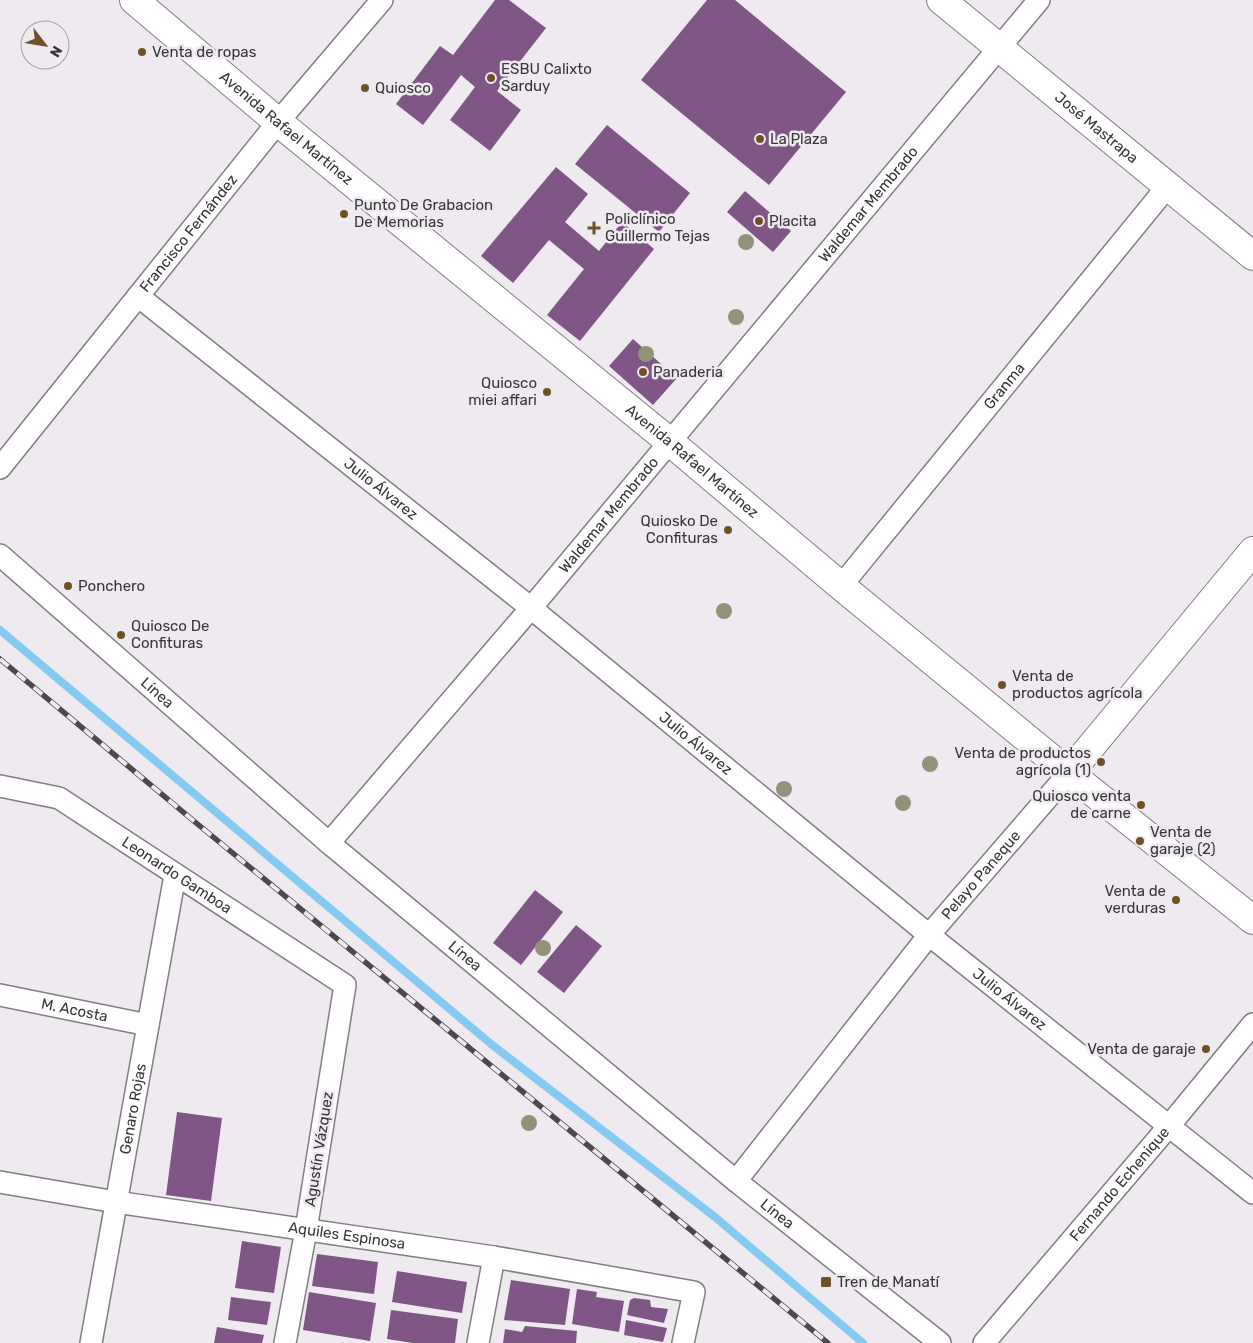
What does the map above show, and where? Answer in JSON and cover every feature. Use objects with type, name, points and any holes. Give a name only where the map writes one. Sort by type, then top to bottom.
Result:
[{"type":"main road","name":"Avenida Rafael Martínez","points":[[134,0],[278,122],[670,442],[841,586],[1069,773],[1253,920]]},
{"type":"main road","name":"José Mastrapa","points":[[941,0],[1253,256]]},
{"type":"main road","name":"Pelayo Paneque","points":[[1069,773],[1253,551]]},
{"type":"street","name":"Francisco Fernández","points":[[0,468],[278,122],[382,0]]},
{"type":"street","name":"Waldemar Membrado","points":[[329,843],[531,608],[1039,0]]},
{"type":"street","name":"Granma","points":[[841,586],[1167,187]]},
{"type":"street","name":"Julio Álvarez","points":[[138,296],[531,608],[929,935],[1253,1193]]},
{"type":"street","name":"Línea","points":[[0,555],[329,843],[736,1181],[940,1343]]},
{"type":"street","name":"Pelayo Paneque","points":[[736,1181],[929,935],[1069,773]]},
{"type":"street","name":"Leonardo Gamboa","points":[[0,786],[59,798],[345,985]]},
{"type":"street","name":"Genaro Rojas","points":[[91,1343],[175,875]]},
{"type":"street","name":"Agustín Vázquez","points":[[285,1343],[306,1230],[345,985]]},
{"type":"street","name":"M. Acosta","points":[[0,996],[148,1025]]},
{"type":"street","name":"Fernando Echenique","points":[[984,1343],[1169,1126],[1253,1024]]},
{"type":"street","name":"Aquiles Espinosa","points":[[0,1182],[116,1202],[494,1257],[694,1292],[683,1343]]},
{"type":"street","points":[[478,1343],[494,1257]]},
{"type":"building","points":[[495,0],[509,0],[546,28],[497,91],[521,110],[490,151],[450,120],[475,87],[461,75],[423,125],[396,104],[440,46],[453,55]]},
{"type":"building","name":"La Plaza","points":[[707,0],[735,0],[846,92],[769,185],[641,80]]},
{"type":"building","points":[[607,125],[690,193],[659,232],[575,164]]},
{"type":"building","points":[[556,167],[588,194],[565,222],[599,251],[622,222],[654,249],[580,341],[547,315],[584,269],[549,240],[513,283],[481,256]]},
{"type":"building","name":"Placita","points":[[745,191],[791,231],[773,252],[727,212]]},
{"type":"building","name":"Panaderia","points":[[633,339],[677,378],[653,405],[609,366]]},
{"type":"building","points":[[535,890],[563,912],[521,965],[493,943]]},
{"type":"building","points":[[576,925],[602,946],[564,993],[537,972]]},
{"type":"building","points":[[177,1112],[222,1118],[211,1201],[166,1195]]},
{"type":"building","points":[[242,1241],[281,1247],[274,1293],[235,1288]]},
{"type":"building","points":[[317,1254],[378,1262],[374,1294],[312,1286]]},
{"type":"building","points":[[397,1271],[467,1282],[462,1313],[392,1302]]},
{"type":"building","points":[[511,1280],[570,1289],[565,1325],[504,1320]]},
{"type":"building","points":[[577,1289],[597,1292],[596,1297],[624,1301],[619,1332],[572,1324]]},
{"type":"building","points":[[309,1292],[376,1303],[370,1341],[303,1330]]},
{"type":"building","points":[[231,1297],[271,1302],[267,1325],[228,1320]]},
{"type":"building","points":[[634,1298],[650,1300],[651,1307],[668,1309],[664,1323],[627,1315],[630,1300]]},
{"type":"building","points":[[391,1310],[458,1319],[455,1343],[413,1343],[387,1339]]},
{"type":"building","points":[[626,1320],[667,1328],[663,1342],[624,1335]]},
{"type":"building","points":[[525,1326],[577,1331],[576,1343],[503,1343],[505,1329],[522,1332]]},
{"type":"building","points":[[217,1327],[264,1335],[262,1343],[214,1343]]},
{"type":"waterway","points":[[0,630],[491,1044],[715,1217],[863,1343]]},
{"type":"railway","points":[[0,659],[828,1343]]},
{"type":"place","name":"Venta de ropas","points":[[142,52]]},
{"type":"place","name":"ESBU Calixto Sarduy","points":[[491,78]]},
{"type":"place","name":"Quiosco","points":[[365,88]]},
{"type":"place","name":"La Plaza","points":[[760,139]]},
{"type":"place","name":"Punto De Grabacion De Memorias","points":[[344,214]]},
{"type":"place","name":"Placita","points":[[759,221]]},
{"type":"place","name":"Policlínico Guillermo Tejas","points":[[594,228]]},
{"type":"place","name":"Panaderia","points":[[643,372]]},
{"type":"place","name":"Quiosco miei affari","points":[[547,392]]},
{"type":"place","name":"Quiosko De Confituras","points":[[728,530]]},
{"type":"place","name":"Ponchero","points":[[68,586]]},
{"type":"place","name":"Quiosco De Confituras","points":[[121,635]]},
{"type":"place","name":"Venta de productos agrícola","points":[[1002,685]]},
{"type":"place","name":"Venta de productos agrícola (1)","points":[[1101,762]]},
{"type":"place","name":"Quiosco venta de carne","points":[[1141,805]]},
{"type":"place","name":"Venta de garaje (2)","points":[[1140,841]]},
{"type":"place","name":"Venta de verduras","points":[[1176,900]]},
{"type":"place","name":"Venta de garaje","points":[[1206,1049]]},
{"type":"place","name":"Tren de Manatí","points":[[826,1282]]}]
